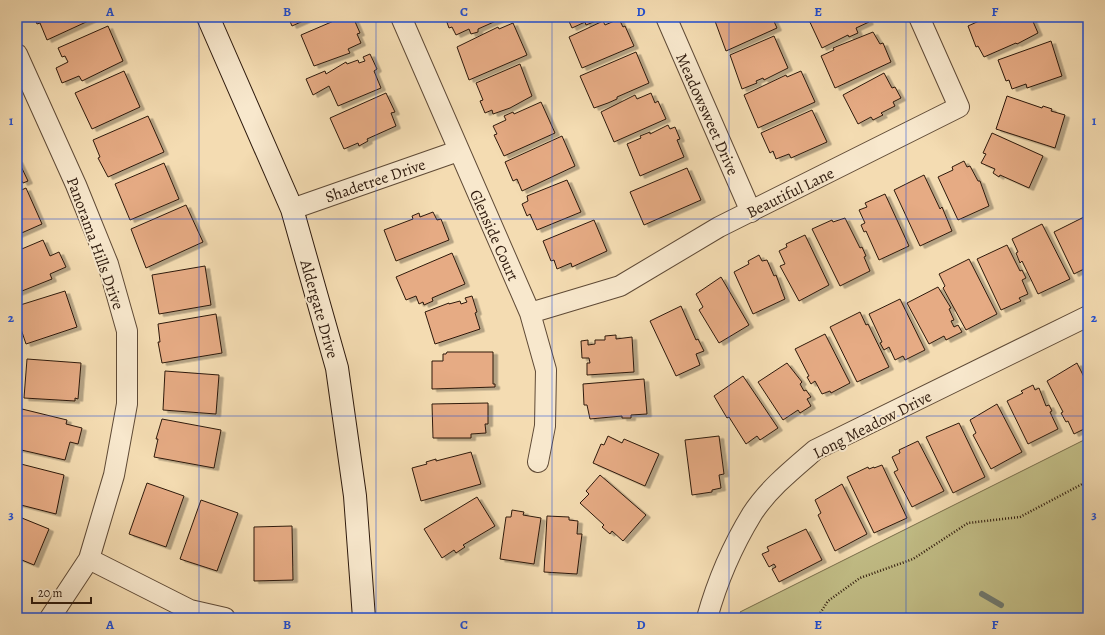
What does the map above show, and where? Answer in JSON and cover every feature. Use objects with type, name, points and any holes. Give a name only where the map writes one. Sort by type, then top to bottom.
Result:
[{"type":"street","name":"Aldergate Drive","points":[[208,17],[292,209],[337,368],[355,496],[364,618]]},
{"type":"street","name":"Glenside Court","points":[[401,17],[530,314],[546,370],[545,426],[538,462]]},
{"type":"street","name":"Meadowsweet Drive","points":[[666,17],[751,212]]},
{"type":"street","name":"Beautiful Lane","points":[[530,314],[620,286],[719,227],[959,107],[919,17]]},
{"type":"street","name":"Panorama Hills Drive","points":[[17,54],[79,192],[108,264],[127,331],[127,404],[114,475],[89,559],[50,618]]},
{"type":"street","name":"Shadetree Drive","points":[[292,209],[458,151]]},
{"type":"street","name":"Long Meadow Drive","points":[[707,618],[729,558],[753,513],[784,476],[815,450],[1088,316]]},
{"type":"street","points":[[89,559],[190,610],[225,618]]},
{"type":"path","points":[[817,618],[828,601],[860,578],[913,559],[968,523],[1020,517],[1088,481]]},
{"type":"shaded area","points":[[1088,438],[1088,618],[744,618],[740,612]]},
{"type":"building","points":[[34,17],[97,17],[47,40],[40,23],[37,24]]},
{"type":"building","points":[[288,17],[312,17],[292,26]]},
{"type":"building","points":[[343,17],[353,17],[360,33],[357,34],[361,43],[348,49],[350,53],[314,66],[301,35]]},
{"type":"building","points":[[445,17],[505,17],[478,29],[478,32],[471,34],[469,29],[456,35],[452,27],[449,28]]},
{"type":"building","points":[[567,17],[597,17],[595,18],[596,21],[586,25],[585,22],[572,28]]},
{"type":"building","points":[[724,17],[772,17],[777,28],[726,51],[715,21]]},
{"type":"building","points":[[866,17],[869,22],[856,28],[858,33],[849,37],[848,35],[822,48],[808,18]]},
{"type":"building","points":[[955,17],[965,17],[957,20]]},
{"type":"building","points":[[988,17],[1031,17],[1038,33],[1017,44],[1016,43],[984,57],[978,46],[976,47],[968,26]]},
{"type":"building","points":[[619,19],[623,27],[625,26],[634,46],[582,68],[569,37],[603,21],[605,25]]},
{"type":"building","points":[[513,23],[527,55],[469,80],[457,47],[498,27],[499,29]]},
{"type":"building","points":[[108,26],[123,61],[82,81],[79,76],[62,83],[56,68],[68,62],[65,56],[62,57],[58,48]]},
{"type":"building","points":[[873,32],[880,44],[883,43],[891,62],[835,88],[821,56],[834,50],[833,48]]},
{"type":"building","points":[[774,36],[788,68],[764,80],[763,78],[756,81],[757,83],[742,89],[730,55]]},
{"type":"building","points":[[1051,41],[1062,76],[1027,88],[1026,84],[1012,89],[1009,80],[1006,81],[998,60]]},
{"type":"building","points":[[636,52],[649,83],[617,97],[617,99],[594,108],[580,76]]},
{"type":"building","points":[[370,54],[377,69],[374,71],[381,88],[338,106],[329,86],[313,95],[306,79],[325,71],[326,74],[346,62],[347,64],[358,60],[359,63],[365,61],[363,57]]},
{"type":"building","points":[[520,64],[532,96],[510,108],[493,114],[492,110],[485,113],[480,101],[483,100],[476,83]]},
{"type":"building","points":[[124,71],[140,107],[92,129],[75,93]]},
{"type":"building","points":[[801,71],[815,102],[758,128],[744,95],[786,75],[787,77]]},
{"type":"building","points":[[884,73],[892,88],[895,87],[901,98],[893,102],[895,106],[881,113],[883,115],[873,120],[871,117],[858,124],[843,95]]},
{"type":"building","points":[[386,93],[395,112],[391,113],[396,126],[367,139],[368,141],[359,146],[358,143],[344,149],[330,118]]},
{"type":"building","points":[[651,93],[655,103],[658,101],[666,119],[614,142],[601,112],[635,95],[637,99]]},
{"type":"building","points":[[1007,96],[1042,108],[1043,106],[1052,109],[1051,111],[1065,115],[1055,148],[996,129]]},
{"type":"building","points":[[541,102],[555,133],[504,156],[494,135],[497,134],[493,126],[506,120],[504,116],[513,112],[514,114]]},
{"type":"building","points":[[812,110],[827,142],[791,158],[789,154],[776,159],[773,151],[770,153],[761,133]]},
{"type":"building","points":[[148,116],[164,152],[108,177],[98,158],[100,157],[93,140]]},
{"type":"building","points":[[668,125],[670,129],[675,127],[680,139],[677,140],[684,157],[640,176],[627,144],[641,138],[640,136],[650,132],[650,134]]},
{"type":"building","points":[[992,133],[1043,156],[1029,188],[1000,175],[999,177],[993,173],[995,169],[981,163],[986,154],[983,153]]},
{"type":"building","points":[[562,136],[575,166],[522,191],[517,179],[513,181],[505,162]]},
{"type":"building","points":[[17,160],[28,181],[23,183],[20,178],[17,179]]},
{"type":"building","points":[[964,161],[967,167],[970,166],[978,181],[980,181],[989,206],[958,220],[938,177],[953,170],[952,167]]},
{"type":"building","points":[[164,163],[179,199],[130,220],[115,184]]},
{"type":"building","points":[[687,168],[701,200],[644,225],[630,192]]},
{"type":"building","points":[[924,175],[940,209],[942,207],[952,231],[920,246],[894,190]]},
{"type":"building","points":[[567,180],[581,212],[537,230],[530,214],[527,216],[522,204],[528,201],[527,196]]},
{"type":"building","points":[[26,188],[42,224],[17,235],[17,192]]},
{"type":"building","points":[[885,194],[909,246],[879,260],[866,231],[864,232],[861,225],[865,223],[859,210],[867,207],[865,203]]},
{"type":"building","points":[[186,205],[203,242],[146,268],[131,229]]},
{"type":"building","points":[[433,212],[437,220],[441,219],[449,240],[396,261],[384,230],[413,219],[412,216],[419,213],[420,217]]},
{"type":"building","points":[[1084,217],[1088,225],[1088,267],[1074,274],[1054,232]]},
{"type":"building","points":[[845,218],[860,248],[862,247],[866,256],[864,257],[870,271],[840,286],[812,229],[832,220],[833,222]]},
{"type":"building","points":[[594,220],[607,251],[572,267],[571,263],[557,269],[554,260],[551,261],[543,241]]},
{"type":"building","points":[[1042,224],[1070,279],[1038,294],[1022,261],[1020,263],[1016,253],[1018,252],[1012,239]]},
{"type":"building","points":[[805,235],[829,285],[799,301],[780,266],[785,264],[779,251],[787,247],[786,244]]},
{"type":"building","points":[[43,240],[50,256],[59,252],[66,267],[50,274],[52,279],[17,293],[17,251]]},
{"type":"building","points":[[1007,245],[1020,271],[1022,270],[1026,278],[1022,280],[1028,294],[1019,298],[1021,301],[1001,310],[977,259]]},
{"type":"building","points":[[452,253],[465,284],[432,298],[433,301],[424,305],[423,302],[419,304],[416,296],[406,300],[396,277]]},
{"type":"building","points":[[759,255],[762,261],[767,260],[774,276],[776,275],[785,299],[753,314],[734,272],[749,264],[748,261]]},
{"type":"building","points":[[969,259],[997,314],[966,330],[943,288],[945,286],[939,274]]},
{"type":"building","points":[[205,266],[211,305],[159,314],[152,275]]},
{"type":"building","points":[[721,277],[749,325],[719,343],[699,310],[703,307],[696,294]]},
{"type":"building","points":[[938,287],[951,308],[949,309],[954,320],[951,321],[954,327],[958,325],[962,332],[946,340],[944,336],[929,344],[907,303]]},
{"type":"building","points":[[65,291],[77,327],[26,344],[17,317],[17,306]]},
{"type":"building","points":[[472,296],[480,329],[435,344],[425,312],[449,303],[460,301],[461,304],[467,302],[465,298]]},
{"type":"building","points":[[900,299],[925,350],[905,360],[903,356],[895,360],[889,347],[884,350],[880,343],[882,342],[869,314]]},
{"type":"building","points":[[681,306],[696,340],[698,339],[704,351],[696,354],[700,365],[676,376],[650,321]]},
{"type":"building","points":[[860,312],[866,325],[868,324],[889,367],[857,382],[830,327]]},
{"type":"building","points":[[216,314],[222,353],[162,363],[158,342],[160,342],[158,324]]},
{"type":"building","points":[[825,334],[850,383],[831,393],[830,391],[822,394],[815,381],[811,384],[807,377],[809,376],[795,349]]},
{"type":"building","points":[[616,335],[616,339],[632,337],[634,372],[587,375],[587,363],[590,363],[589,358],[582,358],[581,341],[588,340],[588,345],[595,344],[595,340],[605,340],[605,336]]},
{"type":"building","points":[[447,352],[493,352],[493,384],[495,384],[495,387],[432,389],[432,361],[443,361],[443,354],[446,354]]},
{"type":"building","points":[[27,359],[81,363],[78,399],[75,398],[75,401],[24,398]]},
{"type":"building","points":[[787,363],[802,382],[800,384],[804,391],[806,390],[811,397],[807,399],[811,406],[800,413],[798,410],[783,420],[758,382]]},
{"type":"building","points":[[1077,363],[1088,385],[1088,427],[1074,434],[1068,421],[1066,422],[1061,413],[1063,412],[1047,381]]},
{"type":"building","points":[[165,371],[219,375],[216,414],[163,410]]},
{"type":"building","points":[[743,376],[778,428],[760,440],[757,436],[746,444],[729,417],[727,418],[714,396]]},
{"type":"building","points":[[644,379],[647,414],[631,415],[631,418],[622,418],[622,416],[590,419],[587,405],[584,405],[583,384]]},
{"type":"building","points":[[1033,385],[1035,390],[1039,388],[1046,406],[1049,405],[1052,411],[1050,412],[1058,429],[1028,444],[1007,401],[1023,393],[1021,391]]},
{"type":"building","points":[[488,403],[488,424],[485,424],[486,433],[471,434],[471,438],[433,438],[432,404]]},
{"type":"building","points":[[997,404],[1022,452],[991,469],[973,435],[976,433],[970,420]]},
{"type":"building","points":[[22,409],[67,420],[66,424],[82,428],[78,444],[70,442],[65,460],[17,449],[17,431]]},
{"type":"building","points":[[162,419],[221,430],[214,468],[154,457],[158,439],[156,439]]},
{"type":"building","points":[[959,423],[985,477],[953,493],[926,437]]},
{"type":"building","points":[[608,436],[622,443],[624,439],[659,454],[645,486],[593,463],[601,444],[604,445]]},
{"type":"building","points":[[719,436],[724,474],[719,475],[721,488],[712,490],[712,492],[692,495],[685,440]]},
{"type":"building","points":[[918,441],[944,491],[912,507],[894,472],[898,470],[892,457],[900,453],[899,450]]},
{"type":"building","points":[[471,452],[481,484],[421,501],[412,468],[427,464],[426,462],[436,459],[436,461]]},
{"type":"building","points":[[17,463],[64,475],[56,514],[17,504]]},
{"type":"building","points":[[882,465],[907,518],[874,533],[847,477],[868,467],[869,469]]},
{"type":"building","points":[[600,475],[646,515],[623,541],[612,531],[610,534],[602,527],[604,525],[580,503],[589,494],[586,491]]},
{"type":"building","points":[[147,483],[184,496],[166,547],[129,534]]},
{"type":"building","points":[[842,484],[867,534],[835,551],[818,515],[821,513],[815,500]]},
{"type":"building","points":[[477,497],[495,526],[463,545],[465,547],[456,553],[454,550],[442,558],[424,529]]},
{"type":"building","points":[[201,500],[238,513],[217,571],[180,559]]},
{"type":"building","points":[[512,510],[524,512],[523,515],[541,518],[534,564],[500,559],[506,517],[511,517]]},
{"type":"building","points":[[17,516],[49,529],[34,565],[17,558]]},
{"type":"building","points":[[547,516],[569,517],[569,520],[578,521],[577,534],[582,534],[577,574],[544,572]]},
{"type":"building","points":[[292,526],[293,580],[254,581],[254,527]]},
{"type":"building","points":[[806,529],[822,560],[779,582],[772,569],[776,567],[774,564],[769,567],[762,554],[769,551],[767,547]]},
{"type":"waterway","points":[[982,594],[1001,605]]}]
